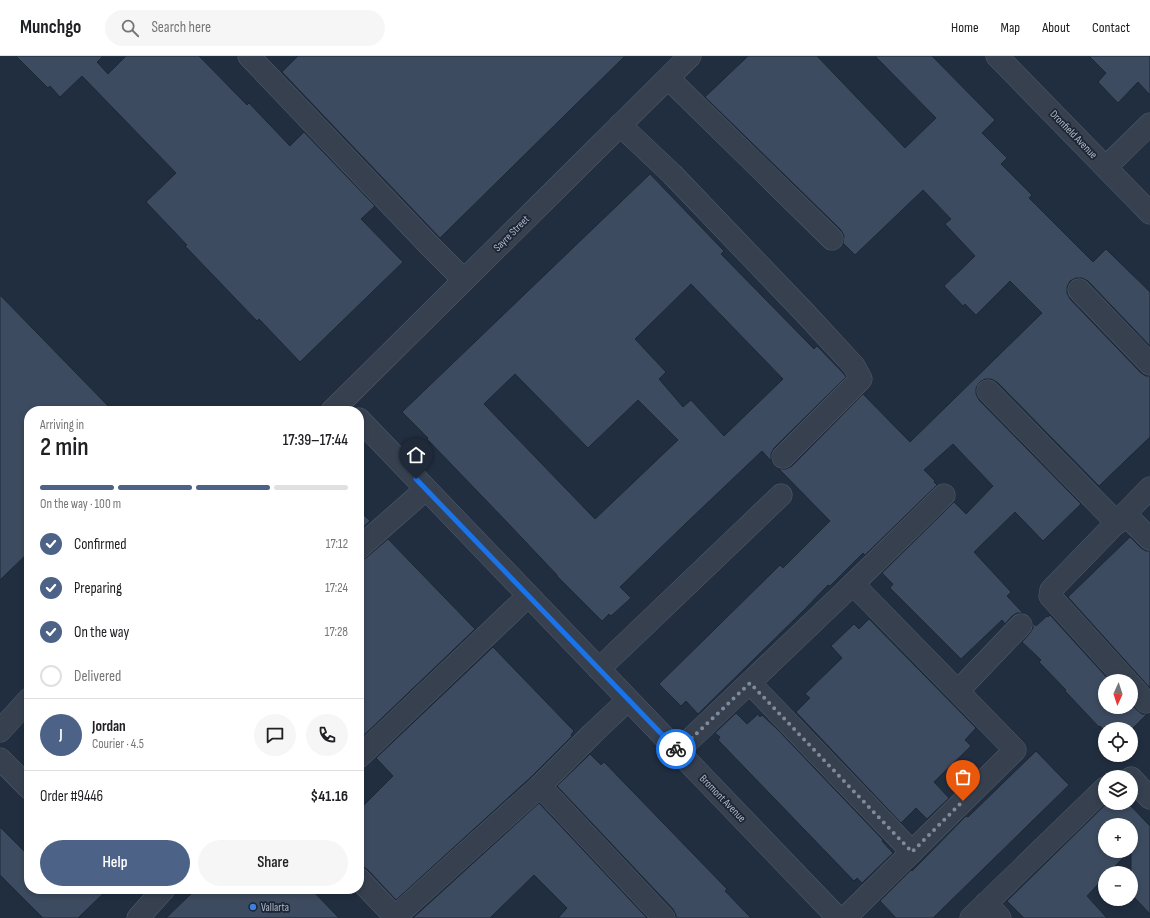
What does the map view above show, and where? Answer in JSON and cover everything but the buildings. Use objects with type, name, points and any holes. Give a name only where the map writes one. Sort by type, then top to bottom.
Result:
[{"type":"street","points":[[249,56],[464,280]]},
{"type":"street","name":"Sayre Street","points":[[344,406],[464,280],[690,56]]},
{"type":"street","name":"Dronfield Avenue","points":[[997,56],[1150,213]]},
{"type":"street","points":[[668,78],[832,239]]},
{"type":"street","points":[[1106,167],[1150,124]]},
{"type":"street","points":[[620,125],[672,174],[854,366],[860,379],[783,457]]},
{"type":"street","points":[[1079,290],[1150,364]]},
{"type":"street","points":[[988,391],[1121,519],[1150,539]]},
{"type":"street","name":"Bromont Avenue","points":[[364,424],[838,918]]},
{"type":"street","points":[[1121,674],[1050,596],[1051,590],[1150,488]]},
{"type":"street","points":[[364,544],[426,489]]},
{"type":"street","points":[[599,669],[781,495]]},
{"type":"street","points":[[678,751],[854,584],[944,495]]},
{"type":"street","points":[[845,918],[1015,750],[854,584]]},
{"type":"street","points":[[364,752],[528,596]]},
{"type":"street","points":[[958,691],[1021,625]]},
{"type":"street","points":[[750,683],[912,852]]},
{"type":"street","points":[[1138,693],[1146,702]]},
{"type":"street","points":[[364,884],[396,918],[540,786],[628,700]]},
{"type":"street","points":[[0,731],[24,705]]},
{"type":"street","points":[[0,759],[24,783]]},
{"type":"street","points":[[540,786],[664,918]]},
{"type":"street","points":[[1138,786],[1150,798]]},
{"type":"street","points":[[986,913],[1098,795]]},
{"type":"street","points":[[138,918],[160,894]]},
{"type":"way so far","points":[[676,749],[678,751],[750,683],[912,852],[963,801]]},
{"type":"place","name":"Vallarta","points":[[253,907]]},
{"type":"route","points":[[416,479],[676,749]]}]
